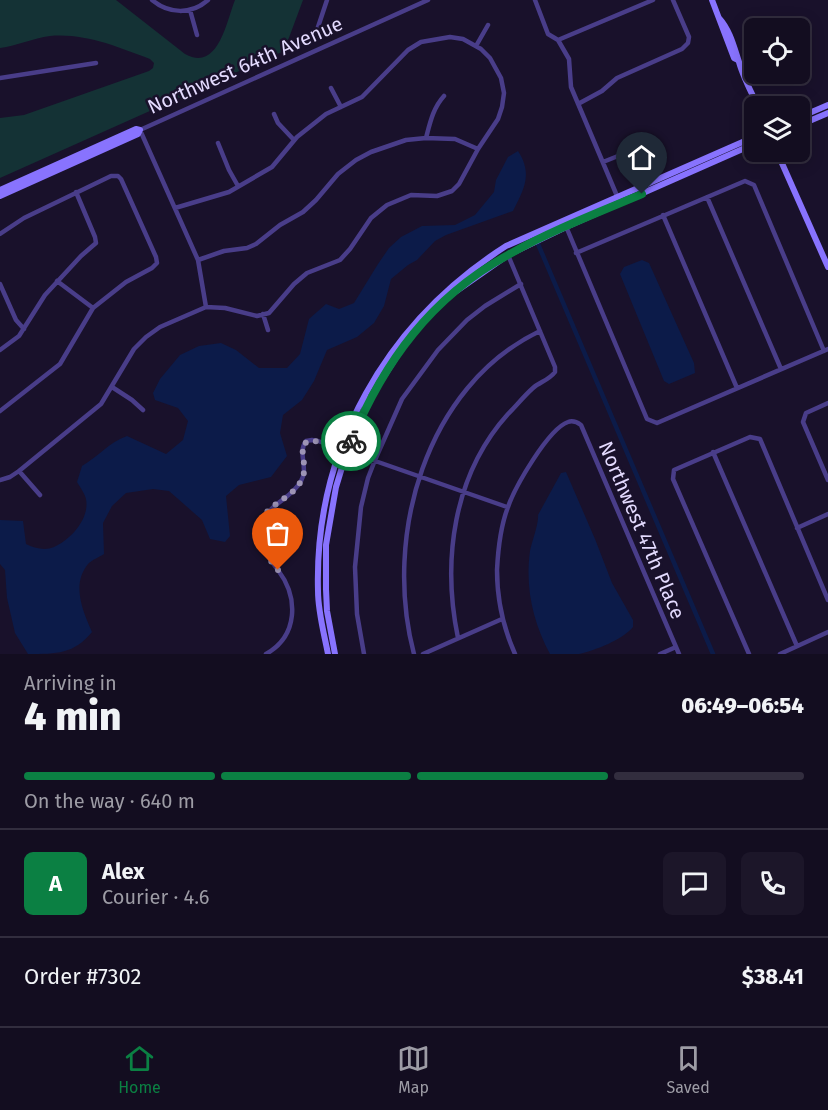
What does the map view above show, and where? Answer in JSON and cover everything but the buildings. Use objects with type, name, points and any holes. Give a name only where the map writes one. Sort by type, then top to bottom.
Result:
[{"type":"street","points":[[152,0],[168,9],[190,10],[208,0]]},
{"type":"street","points":[[318,27],[327,0]]},
{"type":"street","name":"Northwest 64th Avenue","points":[[0,190],[136,129],[140,130],[428,0]]},
{"type":"street","points":[[535,0],[548,34],[558,40],[569,59],[571,87],[619,200]]},
{"type":"street","points":[[558,40],[653,0]]},
{"type":"street","points":[[578,104],[602,91],[617,78],[682,49],[688,43],[689,37],[673,0]]},
{"type":"street","points":[[712,0],[734,44],[738,60],[754,96]]},
{"type":"street","points":[[190,10],[197,35]]},
{"type":"street","points":[[476,46],[488,25]]},
{"type":"street","points":[[0,480],[19,471],[51,443],[93,412],[101,404],[134,350],[160,327],[206,307],[225,308],[257,316],[269,313],[294,284],[308,273],[340,260],[370,218],[387,205],[411,195],[437,196],[452,191],[459,184],[477,149],[494,126],[502,107],[504,93],[497,69],[490,58],[464,39],[450,37],[421,42],[408,50],[362,97],[326,114],[294,140],[272,167],[229,192],[175,208]]},
{"type":"street","points":[[0,78],[96,63]]},
{"type":"street","points":[[332,88],[341,107]]},
{"type":"street","points":[[426,138],[437,103],[444,96]]},
{"type":"street","points":[[810,113],[828,105]]},
{"type":"street","points":[[810,121],[828,113]]},
{"type":"street","points":[[274,114],[278,123],[294,140]]},
{"type":"street","points":[[140,130],[198,260],[206,307]]},
{"type":"street","name":"Northwest 64th Avenue","points":[[0,196],[138,134],[140,130]]},
{"type":"street","points":[[198,260],[256,244],[280,225],[303,212],[338,174],[356,160],[372,152],[406,140],[426,138],[456,139],[477,149]]},
{"type":"street","points":[[335,654],[327,611],[326,545],[344,449],[367,403],[410,336],[445,299],[508,255],[744,142]]},
{"type":"street","points":[[218,143],[238,186]]},
{"type":"street","points":[[683,171],[744,148]]},
{"type":"street","points":[[603,162],[623,154]]},
{"type":"street","points":[[781,162],[828,267]]},
{"type":"street","points":[[0,234],[24,218],[75,192],[111,176],[118,176],[157,263],[126,282],[93,308],[60,364],[0,411]]},
{"type":"street","points":[[562,219],[566,227],[576,253],[647,419],[652,422],[657,423],[826,350],[754,186],[745,181],[576,253]]},
{"type":"street","points":[[0,350],[15,340],[45,295],[96,243],[75,192]]},
{"type":"street","points":[[707,197],[781,369]]},
{"type":"street","points":[[328,654],[318,594],[318,560],[326,496],[357,409],[383,364],[403,336],[441,296],[477,264],[506,246],[562,219],[619,200]]},
{"type":"street","points":[[663,215],[737,388]]},
{"type":"street","points":[[458,638],[450,588],[451,555],[455,521],[464,492],[485,447],[506,416],[535,387],[555,372],[508,255]]},
{"type":"street","points":[[57,281],[93,308]]},
{"type":"street","points":[[0,284],[16,320],[24,329]]},
{"type":"street","points":[[364,654],[357,614],[355,567],[361,507],[375,460],[402,399],[438,350],[467,320],[521,284]]},
{"type":"street","points":[[263,314],[268,330]]},
{"type":"street","points":[[414,654],[408,633],[403,583],[405,535],[411,505],[427,457],[457,404],[479,376],[512,346],[540,331]]},
{"type":"street","points":[[112,387],[132,400],[142,410]]},
{"type":"street","points":[[828,403],[803,416],[803,422],[828,480]]},
{"type":"street","name":"Northwest 47th Place","points":[[507,507],[542,446],[567,422],[576,421],[581,425],[679,654]]},
{"type":"street","points":[[749,654],[673,478],[673,472],[677,467],[755,436],[760,439],[828,600]]},
{"type":"street","points":[[266,654],[284,640],[290,629],[293,604],[290,592],[263,548],[262,524],[267,512],[280,503],[303,479],[305,469],[302,450],[306,441],[312,440],[344,449],[507,507],[497,568],[501,619],[515,654]]},
{"type":"street","points":[[713,452],[797,646]]},
{"type":"street","points":[[19,471],[40,495]]},
{"type":"street","points":[[797,528],[828,514]]},
{"type":"street","points":[[423,654],[501,619]]},
{"type":"street","points":[[780,654],[828,632]]},
{"type":"street","points":[[660,654],[676,647]]},
{"type":"green space","points":[[0,0],[116,0],[185,54],[196,58],[213,51],[224,32],[235,0],[303,0],[284,51],[0,178],[0,118],[24,115],[149,71],[153,68],[154,63],[150,59],[113,46],[76,37],[50,36],[0,48]]},
{"type":"water","points":[[518,151],[523,159],[526,174],[523,188],[513,211],[435,241],[417,260],[391,279],[384,306],[374,323],[357,337],[327,350],[314,381],[302,400],[283,415],[280,433],[287,456],[271,477],[239,485],[226,496],[230,536],[225,542],[210,539],[202,520],[169,491],[153,489],[126,493],[112,506],[103,523],[104,554],[88,564],[80,581],[80,598],[92,632],[71,649],[48,654],[28,654],[15,633],[7,598],[5,570],[0,564],[0,520],[23,521],[26,544],[36,548],[51,548],[60,544],[78,528],[85,514],[86,499],[77,482],[82,466],[127,436],[166,454],[183,440],[188,421],[178,408],[155,400],[153,393],[160,379],[180,355],[199,346],[221,343],[236,350],[259,368],[287,368],[300,354],[309,319],[326,304],[339,309],[354,303],[389,248],[401,237],[422,226],[455,225],[475,215],[494,192],[496,180],[508,157]]},
{"type":"water","points":[[642,260],[649,263],[694,363],[695,373],[669,384],[664,381],[620,274],[624,267]]},
{"type":"water","points":[[566,472],[612,583],[633,620],[633,627],[616,640],[593,650],[579,654],[550,654],[539,630],[532,604],[529,578],[530,551],[538,515],[561,473]]},
{"type":"waterway","points":[[538,244],[713,654]]},
{"type":"way so far","points":[[278,570],[271,563],[263,548],[262,524],[267,512],[280,503],[303,479],[305,469],[303,444],[312,440],[347,451],[351,441]]},
{"type":"route","points":[[351,441],[367,403],[389,366],[410,336],[445,299],[508,255],[642,194]]}]
